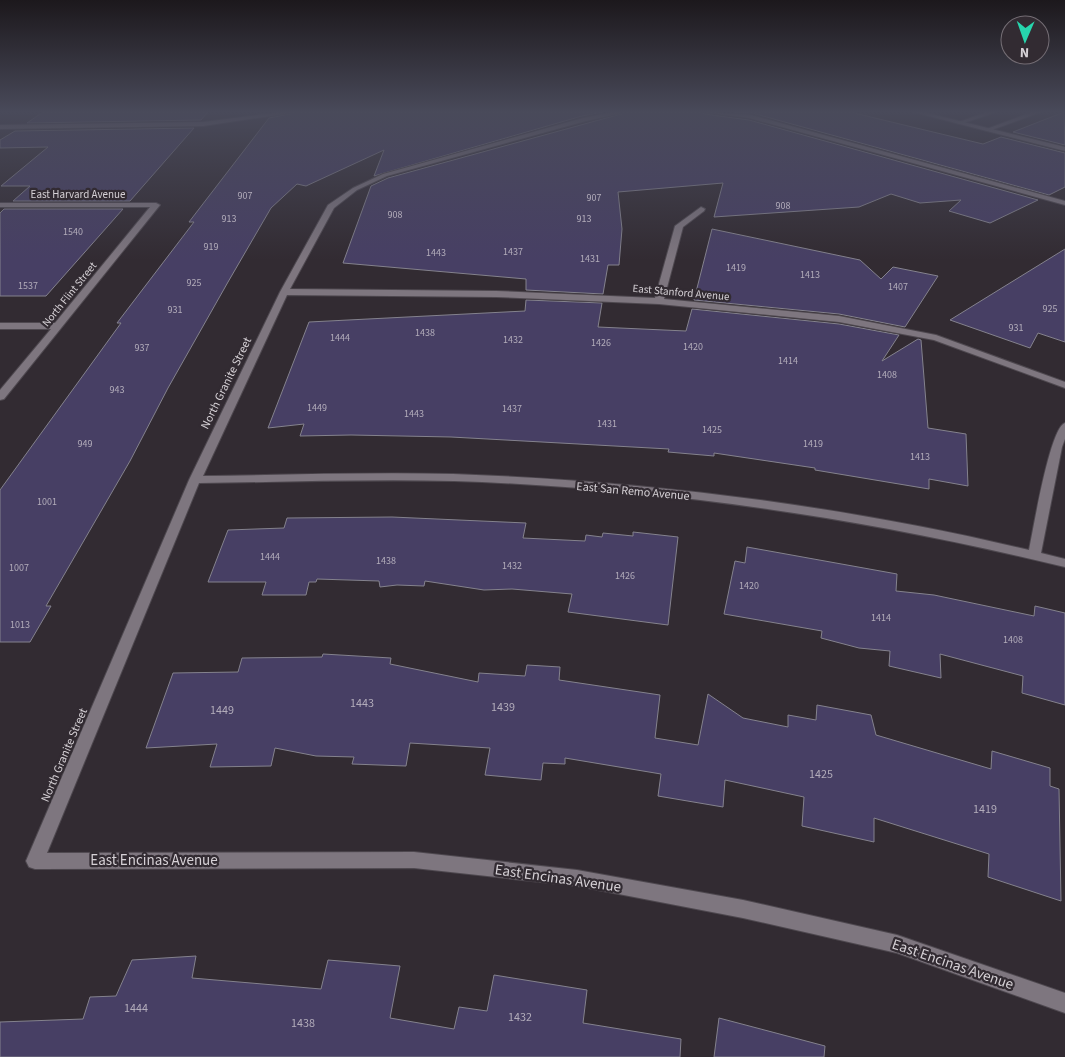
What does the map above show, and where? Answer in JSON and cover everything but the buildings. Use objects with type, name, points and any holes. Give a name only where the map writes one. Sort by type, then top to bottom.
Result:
[{"type":"street","name":"North Granite Street","points":[[35,860],[195,480],[284,292],[331,206],[355,188],[394,173],[435,161]]},
{"type":"street","points":[[914,161],[1065,203]]},
{"type":"street","name":"East Harvard Avenue","points":[[0,205],[156,205]]},
{"type":"street","name":"North Flint Street","points":[[0,397],[156,205]]},
{"type":"street","points":[[659,301],[679,226],[702,209]]},
{"type":"street","name":"East Stanford Avenue","points":[[284,292],[496,294],[659,301],[839,319],[936,338],[1065,385]]},
{"type":"street","points":[[0,326],[58,326]]},
{"type":"street","points":[[1034,555],[1056,447],[1065,426]]},
{"type":"street","name":"East San Remo Avenue","points":[[195,480],[452,478],[543,482],[652,492],[845,516],[922,530],[1065,563]]},
{"type":"street","name":"East Encinas Avenue","points":[[35,860],[414,860],[578,878],[742,909],[896,944],[1065,1003]]}]
